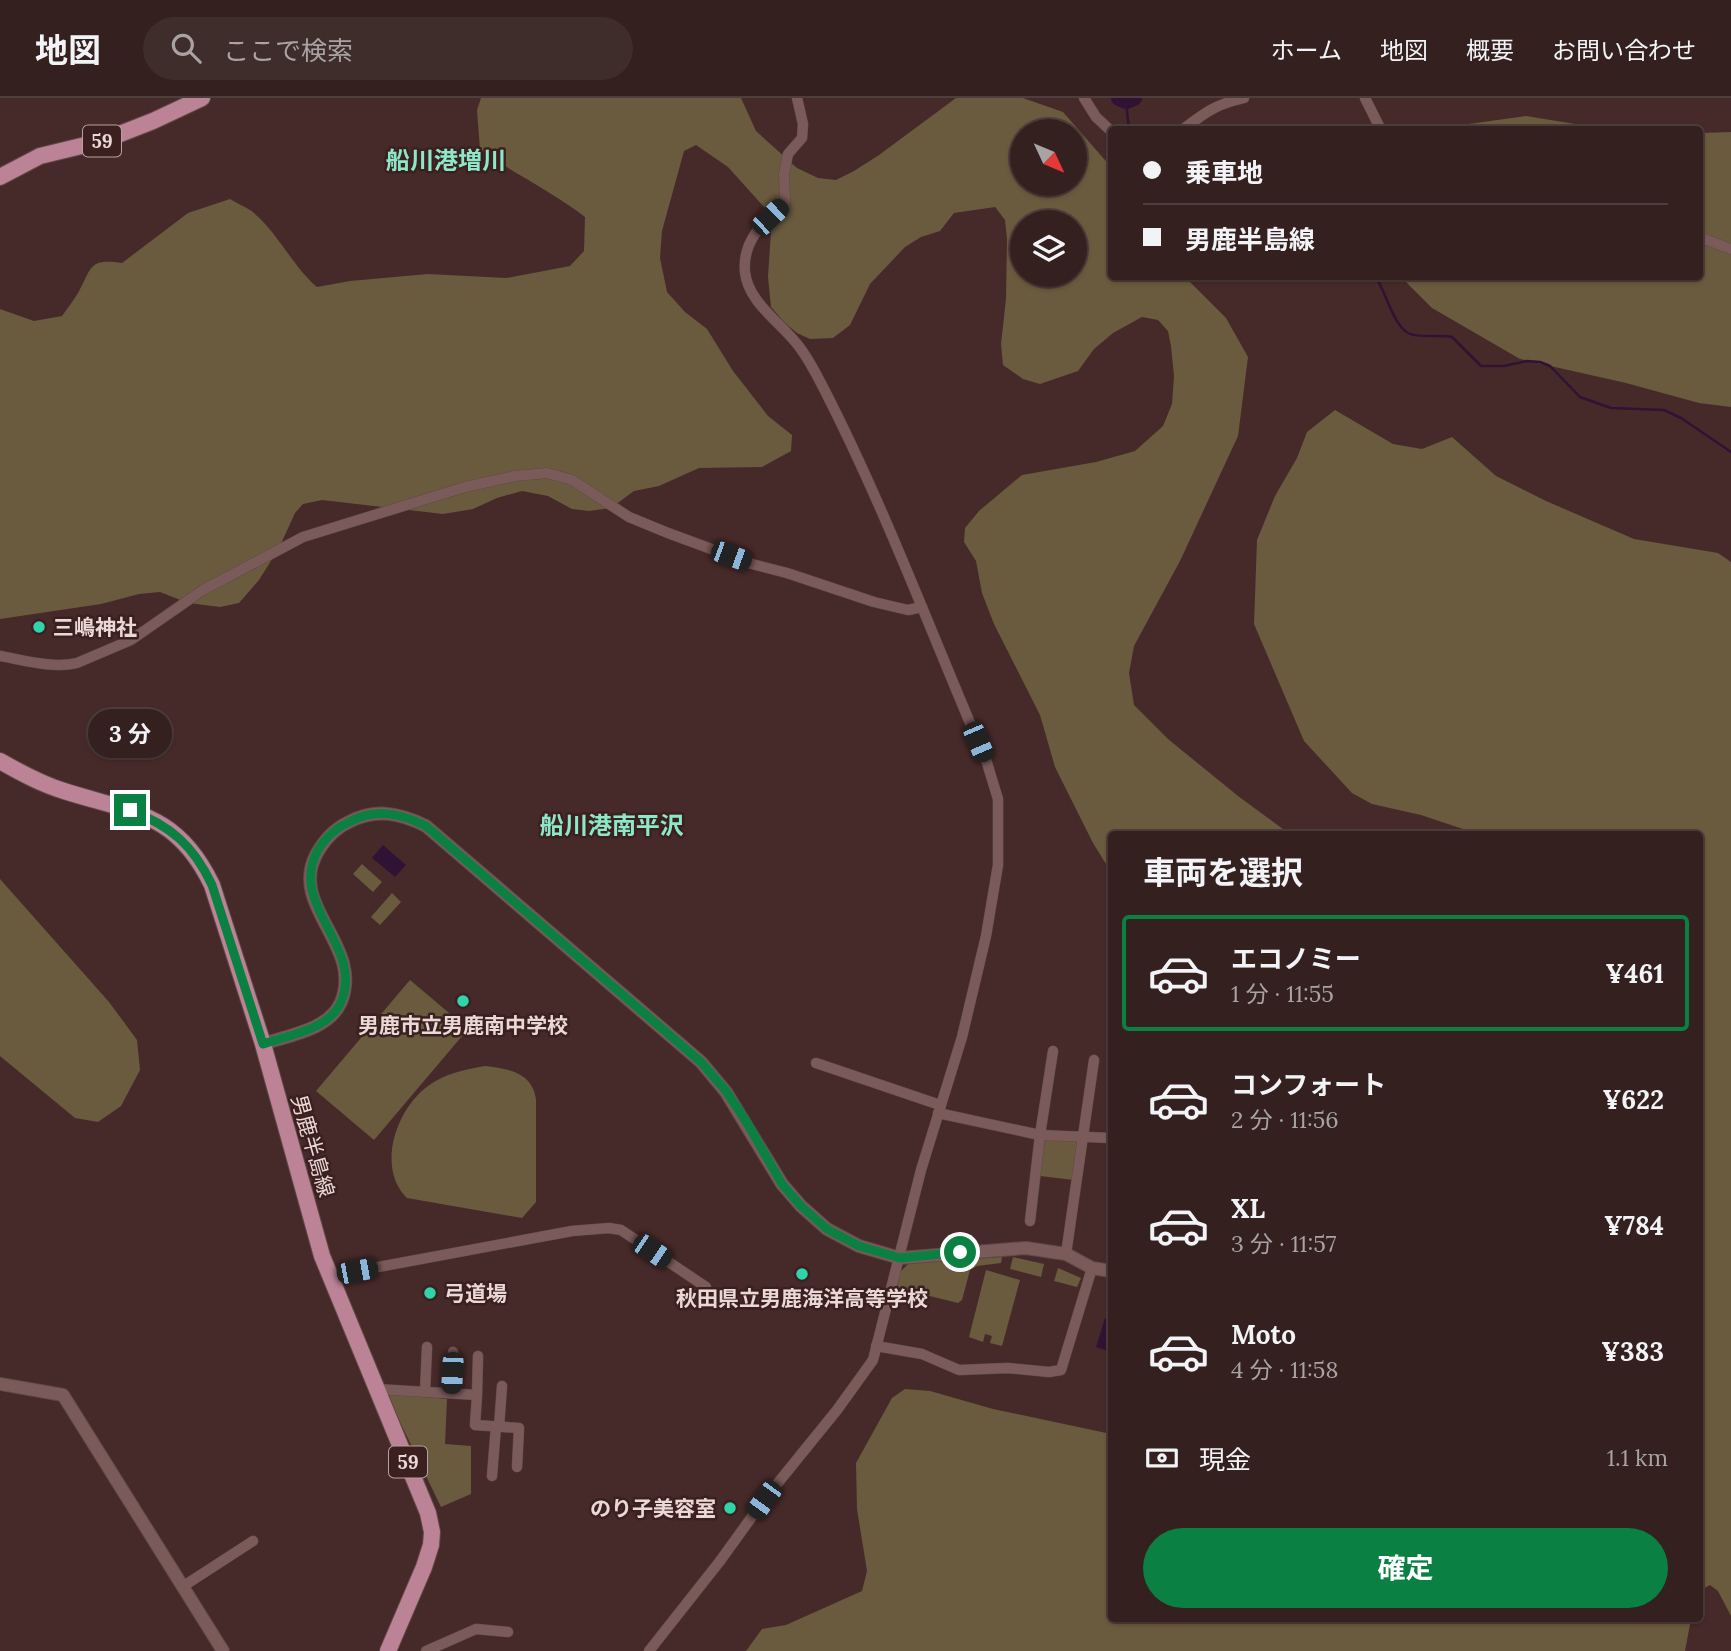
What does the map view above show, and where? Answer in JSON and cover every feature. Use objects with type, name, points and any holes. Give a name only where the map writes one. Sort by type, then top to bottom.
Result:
[{"type":"main road","name":"59","points":[[0,177],[40,156],[102,141],[202,98]]},
{"type":"main road","name":"男鹿半島線","points":[[0,761],[33,780],[146,816],[168,828],[186,843],[201,861],[212,885],[263,1044],[330,1276],[428,1513],[432,1532],[431,1545],[388,1651]]},
{"type":"street","points":[[649,1651],[873,1360],[920,1170],[962,1037],[981,965],[998,865],[998,799],[987,763],[922,607],[845,430],[812,365],[797,344],[759,303],[745,274],[745,256],[754,232],[785,202],[784,174],[788,154],[802,138],[803,124],[797,98]]},
{"type":"street","points":[[1084,98],[1096,117],[1108,128]]},
{"type":"street","points":[[1187,126],[1220,103],[1244,98]]},
{"type":"street","points":[[1365,98],[1379,126]]},
{"type":"street","points":[[1703,238],[1731,249]]},
{"type":"street","points":[[0,656],[50,664],[77,663],[131,639],[203,590],[303,537],[465,487],[514,476],[547,473],[572,480],[629,517],[752,564],[874,602],[908,610],[922,607]]},
{"type":"street","points":[[263,1044],[324,1022],[340,1004],[347,980],[345,964],[315,904],[310,885],[313,861],[319,848],[327,837],[358,817],[378,813],[403,815],[426,826],[701,1062],[726,1091],[782,1184],[801,1206],[827,1229],[859,1246],[900,1258],[1026,1248],[1066,1254],[1092,1268],[1108,1271]]},
{"type":"street","points":[[1030,1221],[1052,1051]]},
{"type":"street","points":[[1066,1254],[1094,1060]]},
{"type":"street","points":[[816,1063],[939,1109],[1040,1135],[1108,1138]]},
{"type":"street","points":[[330,1276],[572,1231],[609,1228],[621,1230],[706,1287]]},
{"type":"street","points":[[876,1346],[922,1354],[958,1370],[1062,1370],[1092,1268]]},
{"type":"street","points":[[425,1392],[427,1347]]},
{"type":"street","points":[[451,1393],[453,1352]]},
{"type":"street","points":[[478,1356],[475,1424],[519,1428],[517,1467]]},
{"type":"street","points":[[0,1384],[63,1395],[223,1651]]},
{"type":"street","points":[[492,1476],[502,1386]]},
{"type":"street","points":[[376,1389],[477,1395]]},
{"type":"street","points":[[182,1587],[253,1541]]},
{"type":"street","points":[[426,1651],[476,1629],[508,1632]]},
{"type":"shaded area","points":[[481,98],[741,98],[756,131],[797,168],[818,178],[836,180],[879,155],[956,98],[1023,98],[1063,112],[1069,119],[1010,119],[1010,196],[1087,196],[1087,140],[1108,164],[1108,280],[1188,280],[1226,318],[1248,357],[1238,436],[1180,561],[1134,646],[1129,673],[1134,705],[1168,739],[1286,831],[1108,831],[1108,867],[1055,767],[1040,715],[994,624],[982,593],[976,561],[964,542],[965,528],[979,511],[1022,475],[1096,462],[1135,451],[1163,426],[1172,404],[1174,376],[1168,331],[1158,320],[1142,317],[1113,333],[1094,349],[1078,371],[1040,384],[1023,379],[1003,365],[1001,344],[1006,299],[1007,239],[1005,220],[995,207],[954,213],[940,231],[921,237],[905,247],[870,284],[850,325],[833,338],[810,339],[797,333],[771,307],[768,277],[772,216],[728,167],[696,145],[684,151],[662,231],[660,258],[667,292],[685,312],[707,329],[733,371],[768,416],[792,435],[791,451],[762,467],[699,468],[659,486],[634,491],[611,508],[589,511],[572,509],[548,496],[522,491],[473,509],[443,514],[322,500],[303,504],[295,513],[279,548],[259,580],[239,603],[220,607],[188,603],[160,592],[0,619],[0,309],[34,321],[62,316],[92,267],[103,262],[122,263],[188,213],[230,199],[260,218],[317,287],[350,281],[428,274],[506,278],[570,266],[584,251],[585,217],[480,150],[477,110]]},
{"type":"shaded area","points":[[1526,116],[1588,126],[1454,126]]},
{"type":"shaded area","points":[[1731,132],[1731,407],[1699,403],[1520,359],[1432,308],[1404,280],[1703,280],[1703,133]]},
{"type":"shaded area","points":[[1335,410],[1393,444],[1422,449],[1452,437],[1496,476],[1546,501],[1634,539],[1718,553],[1731,562],[1731,1616],[1718,1591],[1710,1585],[1703,1589],[1703,831],[1469,831],[1421,815],[1372,804],[1352,793],[1304,741],[1254,624],[1257,540],[1275,496],[1297,458],[1307,432]]},
{"type":"shaded area","points":[[383,845],[406,865],[395,877],[372,858]]},
{"type":"shaded area","points":[[362,864],[382,882],[373,892],[353,874]]},
{"type":"shaded area","points":[[0,879],[109,1002],[137,1040],[140,1070],[121,1106],[98,1122],[75,1118],[0,1056]]},
{"type":"shaded area","points":[[392,893],[401,902],[380,925],[371,917]]},
{"type":"shaded area","points":[[410,980],[468,1029],[374,1140],[316,1091]]},
{"type":"shaded area","points":[[485,1066],[518,1074],[530,1083],[534,1090],[536,1202],[522,1218],[407,1198],[398,1186],[393,1171],[394,1139],[407,1109],[417,1096],[441,1078]]},
{"type":"shaded area","points":[[1044,1138],[1081,1141],[1074,1180],[1040,1176]]},
{"type":"shaded area","points":[[1002,1257],[1001,1263],[977,1266],[970,1270],[962,1300],[958,1303],[897,1288],[899,1273],[909,1263]]},
{"type":"shaded area","points":[[1013,1257],[1044,1264],[1041,1277],[1010,1269]]},
{"type":"shaded area","points":[[1058,1268],[1081,1278],[1077,1287],[1054,1281]]},
{"type":"shaded area","points":[[986,1270],[1020,1280],[1002,1346],[990,1343],[992,1336],[985,1334],[983,1342],[969,1337]]},
{"type":"shaded area","points":[[1105,1318],[1108,1319],[1108,1351],[1096,1347]]},
{"type":"shaded area","points":[[905,1389],[930,1391],[993,1409],[1108,1433],[1108,1622],[1690,1622],[1685,1651],[746,1651],[762,1629],[786,1625],[862,1591],[867,1571],[857,1509],[856,1463],[892,1398]]},
{"type":"shaded area","points":[[386,1393],[447,1399],[445,1444],[471,1446],[471,1494],[441,1507]]},
{"type":"waterway","points":[[1119,98],[1126,101],[1134,98]]},
{"type":"waterway","points":[[1126,101],[1129,126]]},
{"type":"waterway","points":[[1378,280],[1398,323],[1408,333],[1452,337],[1481,366],[1540,362],[1550,366],[1580,397],[1611,408],[1664,410],[1681,418],[1731,452]]},
{"type":"place","name":"三嶋神社","points":[[39,627]]},
{"type":"place","name":"男鹿市立男鹿南中学校","points":[[463,1001]]},
{"type":"place","name":"秋田県立男鹿海洋高等学校","points":[[802,1274]]},
{"type":"place","name":"弓道場","points":[[430,1293]]},
{"type":"place","name":"のり子美容室","points":[[730,1508]]},
{"type":"district","name":"船川港増川","points":[[446,160]]},
{"type":"district","name":"船川港南平沢","points":[[612,825]]},
{"type":"route","points":[[130,810],[168,828],[186,843],[201,861],[212,885],[263,1044],[324,1022],[340,1004],[347,980],[345,964],[315,904],[310,885],[310,873],[319,848],[327,837],[358,817],[378,813],[403,815],[426,826],[701,1062],[726,1091],[782,1184],[801,1206],[827,1229],[859,1246],[900,1258],[960,1252]]}]
